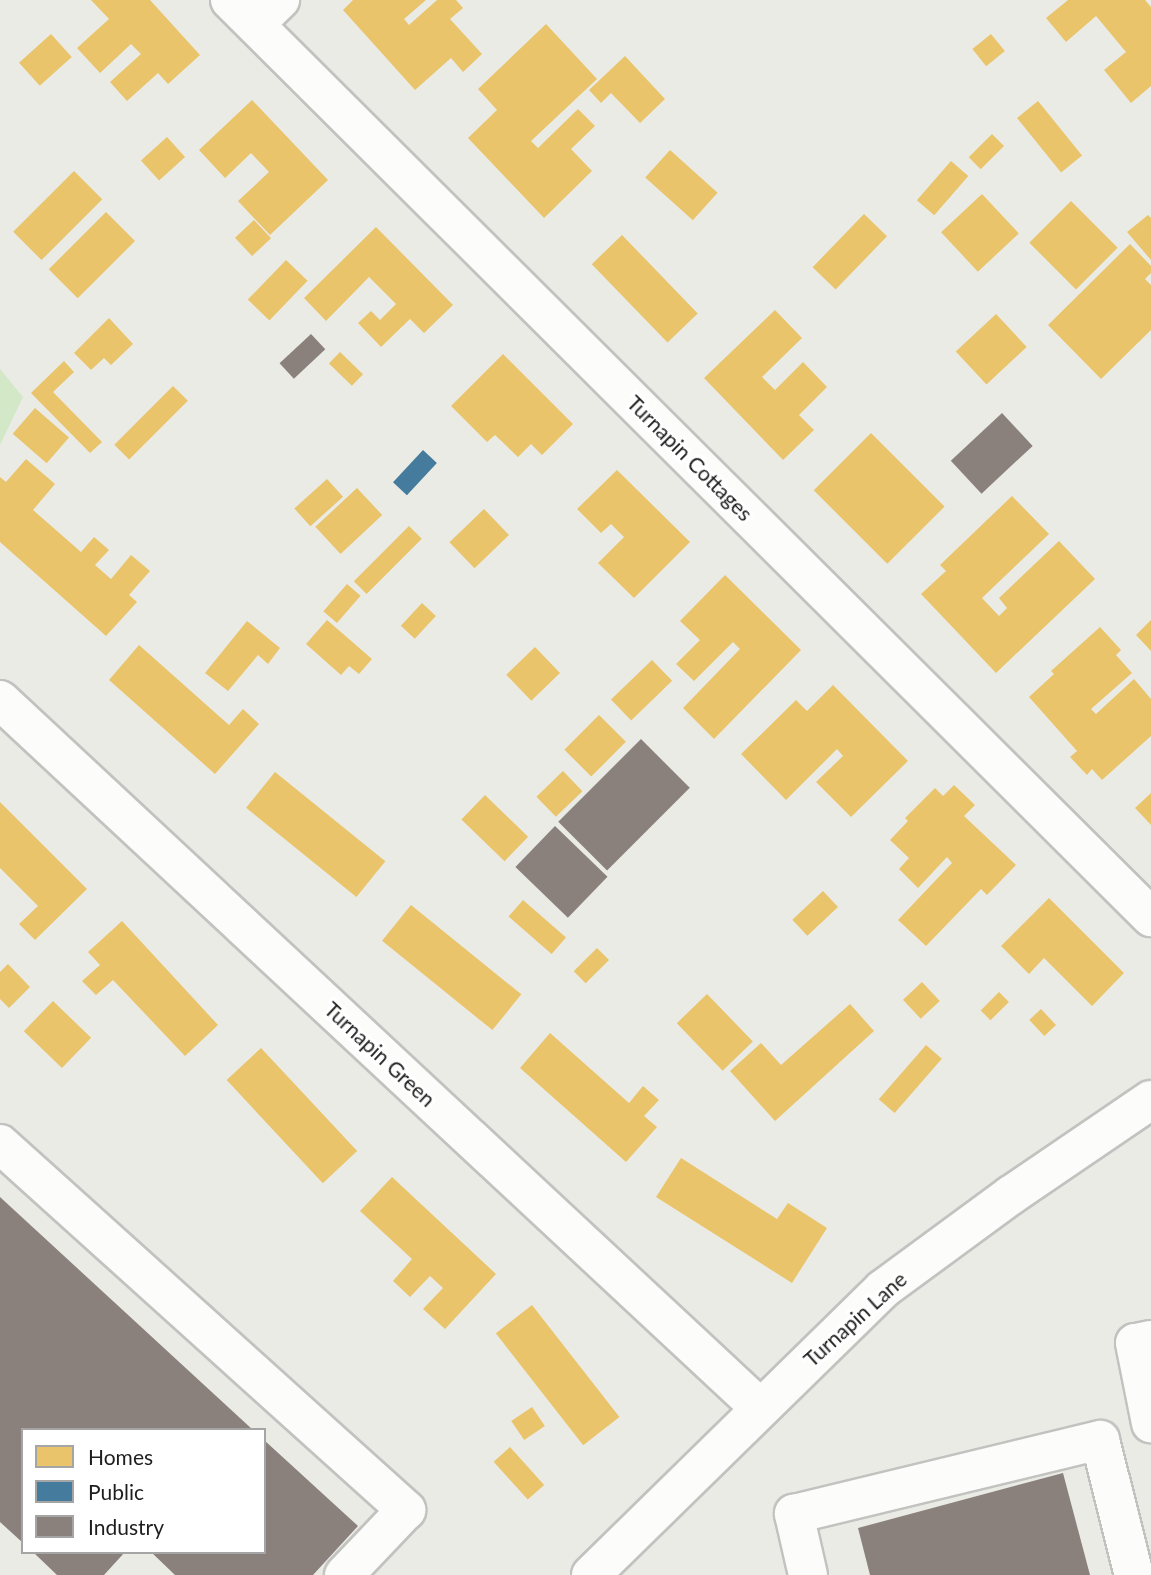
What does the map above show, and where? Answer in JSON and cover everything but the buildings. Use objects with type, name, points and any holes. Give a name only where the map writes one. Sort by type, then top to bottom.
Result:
[{"type":"street","name":"Turnapin Cottages","points":[[255,8],[1151,916]]},
{"type":"street","name":"Turnapin Green","points":[[0,700],[760,1408]]},
{"type":"street","name":"Turnapin Lane","points":[[591,1575],[883,1289],[1011,1195],[1151,1100]]},
{"type":"street","points":[[0,1143],[406,1510],[344,1575]]},
{"type":"street","points":[[1151,1340],[1135,1343],[1151,1423]]},
{"type":"street","points":[[808,1575],[794,1514],[1100,1440],[1134,1575]]},
{"type":"green space","points":[[0,369],[23,397],[0,445]]}]
